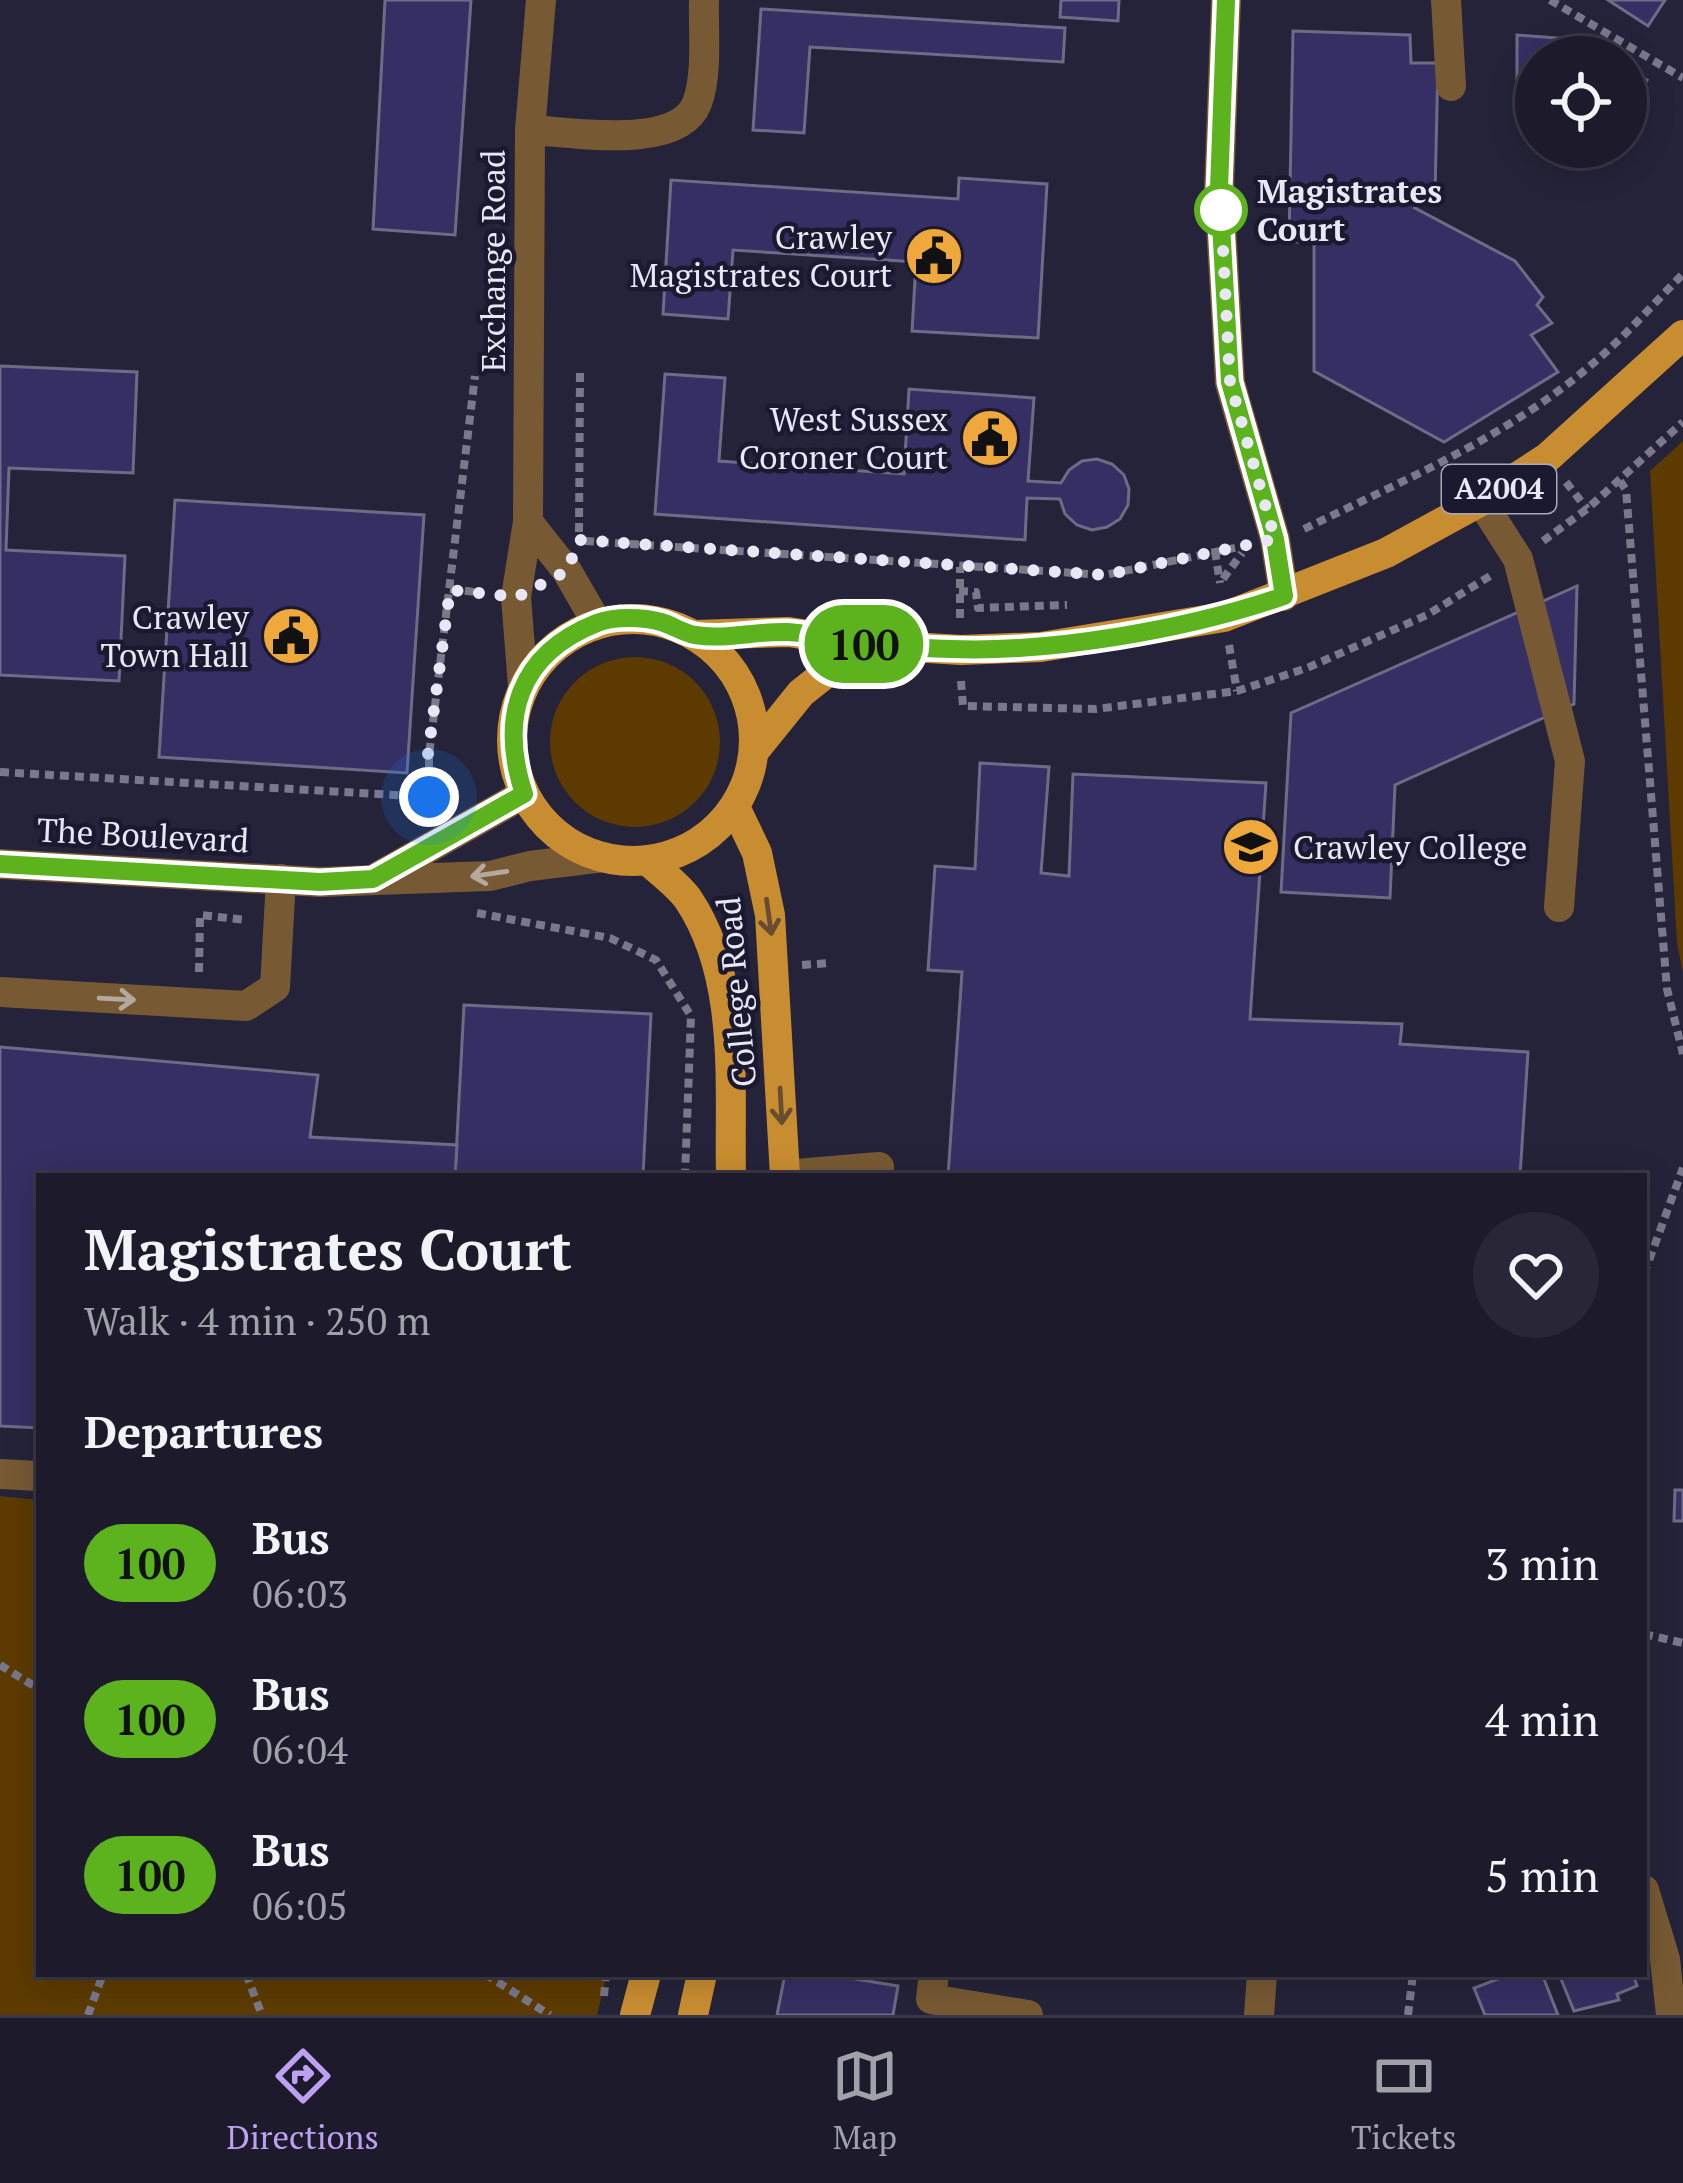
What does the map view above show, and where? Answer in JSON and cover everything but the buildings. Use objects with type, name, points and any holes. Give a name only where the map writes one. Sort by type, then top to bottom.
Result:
[{"type":"main road","name":"A2004","points":[[694,635],[789,632],[863,644],[961,650],[1041,647],[1224,617],[1386,553],[1481,501],[1548,457],[1683,335]]},
{"type":"main road","points":[[657,620],[694,635],[726,661],[743,687],[753,718],[748,780],[735,807],[711,832],[681,851],[647,860],[604,857],[572,845],[544,823],[524,794],[513,760],[512,723],[524,686],[546,654],[597,623],[657,620]]},
{"type":"main road","points":[[754,750],[801,693],[863,644]]},
{"type":"main road","name":"College Road","points":[[735,807],[758,853],[770,915],[785,1173]]},
{"type":"main road","name":"College Road","points":[[647,860],[687,897],[718,961],[726,1013],[731,1173]]},
{"type":"main road","points":[[635,2015],[645,1977]]},
{"type":"main road","points":[[693,2015],[701,1977]]},
{"type":"street","name":"Exchange Road","points":[[524,686],[517,597],[527,522],[530,130],[542,0]]},
{"type":"street","points":[[530,130],[636,135],[667,130],[691,116],[699,98],[704,0]]},
{"type":"street","points":[[1226,0],[1219,189],[1230,382],[1260,543],[1284,596]]},
{"type":"street","points":[[1446,0],[1451,86]]},
{"type":"street","points":[[1481,501],[1518,559],[1570,761],[1559,907]]},
{"type":"street","points":[[527,522],[567,571],[597,623]]},
{"type":"street","name":"The Boulevard","points":[[373,879],[524,794]]},
{"type":"street","name":"The Boulevard","points":[[0,864],[281,879],[373,879],[490,876],[604,857]]},
{"type":"street","name":"The Boulevard","points":[[0,992],[246,1006],[275,987],[281,879]]},
{"type":"street","points":[[808,1173],[879,1167]]},
{"type":"street","points":[[0,1474],[36,1476]]},
{"type":"street","points":[[1647,1900],[1665,1958],[1671,2015]]},
{"type":"street","points":[[934,1977],[931,1999],[1028,2015]]},
{"type":"street","points":[[1258,2015],[1262,1977]]},
{"type":"path","points":[[1550,0],[1683,78]]},
{"type":"path","points":[[1572,13],[1580,0]]},
{"type":"path","points":[[579,540],[1105,575],[1260,543],[1304,530],[1519,417],[1592,365],[1683,274]]},
{"type":"path","points":[[567,571],[579,540],[580,372]]},
{"type":"path","points":[[0,772],[429,797],[428,754],[475,376]]},
{"type":"path","points":[[961,678],[964,706],[1096,709],[1237,691],[1307,668],[1426,614],[1518,559],[1620,482],[1683,422]]},
{"type":"path","points":[[1563,478],[1587,509]]},
{"type":"path","points":[[1620,482],[1626,490],[1667,989],[1683,1054]]},
{"type":"path","points":[[1197,585],[1220,580],[1260,543]]},
{"type":"path","points":[[960,566],[960,615]]},
{"type":"path","points":[[450,590],[517,597]]},
{"type":"path","points":[[959,591],[976,592],[978,608],[1084,605]]},
{"type":"path","points":[[486,914],[610,938],[656,960],[691,1016],[685,1173]]},
{"type":"path","points":[[799,965],[830,963]]},
{"type":"path","points":[[1647,1266],[1683,1168]]},
{"type":"path","points":[[1647,1635],[1683,1643]]},
{"type":"path","points":[[0,1664],[36,1687]]},
{"type":"path","points":[[88,2015],[102,1977]]},
{"type":"path","points":[[248,1977],[262,2015]]},
{"type":"path","points":[[490,1977],[550,2015]]},
{"type":"path","points":[[1408,2015],[1413,1977]]},
{"type":"shaded area","points":[[1683,441],[1683,973],[1677,943],[1650,471]]},
{"type":"shaded area","points":[[635,657],[668,663],[695,682],[714,709],[720,742],[714,775],[695,802],[668,821],[635,827],[602,821],[575,802],[556,775],[550,742],[556,709],[575,682],[602,663]]},
{"type":"shaded area","points":[[0,1496],[36,1500],[36,1977],[606,1977],[597,2015],[0,2015]]},
{"type":"bus line","name":"100","points":[[0,864],[320,882],[373,879],[524,794],[513,760],[512,723],[524,686],[546,654],[597,623],[616,619],[657,620],[694,635],[789,632],[863,644],[961,650],[1041,647],[1224,617],[1284,596],[1275,539],[1230,382],[1219,189],[1226,0]]},
{"type":"place","name":"Magistrates Court","points":[[1221,210]]},
{"type":"place","name":"Crawley Magistrates Court","points":[[934,256]]},
{"type":"place","name":"West Sussex Coroner Court","points":[[990,438]]},
{"type":"place","name":"Crawley Town Hall","points":[[291,636]]},
{"type":"place","name":"Crawley College","points":[[1251,847]]},
{"type":"route","points":[[429,797],[428,754],[450,590],[517,597],[567,571],[579,540],[1105,575],[1275,539],[1230,382],[1221,210]]}]
